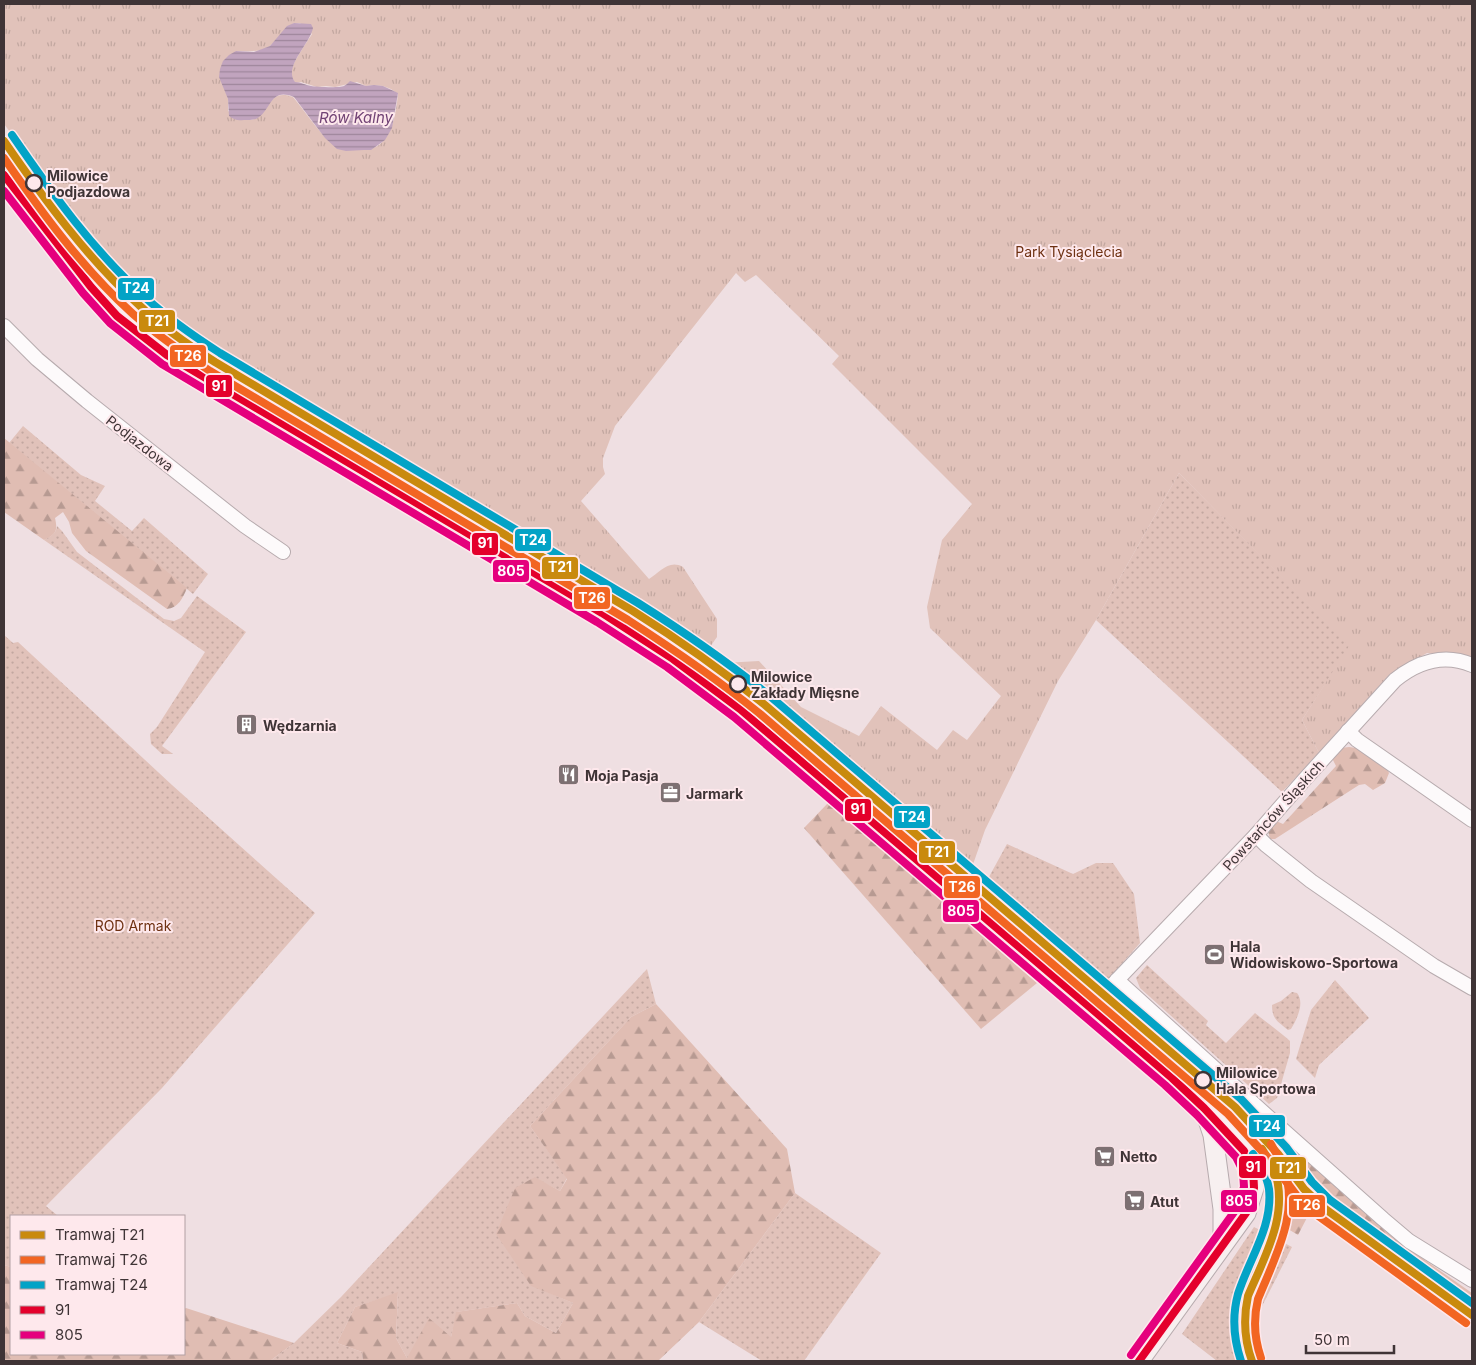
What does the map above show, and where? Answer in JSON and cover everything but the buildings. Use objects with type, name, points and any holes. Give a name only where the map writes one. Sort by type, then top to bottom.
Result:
[{"type":"street","points":[[4,175],[91,287],[117,316],[130,327],[175,360],[602,613],[673,659],[755,721],[1092,1009],[1204,1108],[1244,1151],[1253,1168],[1254,1188],[1246,1213],[1139,1361]]},
{"type":"street","name":"Podjazdowa","points":[[4,326],[37,359],[87,400],[246,526],[283,552]]},
{"type":"street","name":"Powstańców Śląskich","points":[[1092,1009],[1117,980],[1256,835],[1395,680],[1408,669],[1423,663],[1453,660],[1472,665]]},
{"type":"street","points":[[1348,731],[1357,740],[1472,820]]},
{"type":"street","points":[[1256,835],[1311,880],[1434,966],[1472,988]]},
{"type":"street","points":[[1117,980],[1260,1110],[1409,1241],[1472,1280]]},
{"type":"street","points":[[1204,1108],[1213,1135],[1223,1209],[1223,1235],[1216,1253]]},
{"type":"green space","name":"Park Tysiąclecia","points":[[4,4],[1472,4],[1472,658],[1427,653],[1389,675],[1319,753],[1302,720],[1349,646],[1179,473],[1096,620],[1058,681],[985,830],[970,873],[723,663],[759,661],[801,707],[859,736],[881,706],[937,750],[953,730],[967,740],[1001,696],[930,628],[927,607],[942,540],[972,504],[832,364],[839,356],[756,275],[745,282],[736,273],[615,426],[603,458],[605,474],[581,501],[649,579],[669,565],[683,567],[717,619],[717,637],[705,654],[627,605],[546,558],[320,412],[215,353],[130,292],[4,124]],"holes":[[[300,23],[312,34],[292,67],[291,74],[295,83],[301,82],[317,87],[335,87],[357,82],[366,86],[383,86],[398,94],[391,129],[379,145],[370,149],[359,150],[326,138],[293,97],[277,96],[260,116],[254,119],[240,118],[228,111],[226,92],[236,51],[254,51],[267,48],[290,25]]]},
{"type":"green space","points":[[23,426],[81,475],[105,486],[95,501],[132,531],[144,518],[208,574],[193,594],[9,443]]},
{"type":"green space","points":[[4,438],[187,588],[177,605],[167,609],[86,551],[72,533],[69,522],[63,512],[55,518],[55,532],[44,540],[4,512]]},
{"type":"green space","points":[[1179,473],[1350,646],[1302,720],[1319,753],[1282,792],[1096,620]]},
{"type":"green space","points":[[57,526],[77,552],[164,619],[174,621],[181,618],[197,596],[246,632],[162,746],[173,754],[162,754],[151,744],[150,734],[157,727],[205,652],[44,540],[54,533]]},
{"type":"green space","name":"ROD Armak","points":[[4,635],[13,643],[18,642],[172,785],[315,913],[162,1088],[46,1206],[57,1215],[10,1215],[10,1267],[4,1265]]},
{"type":"green space","points":[[1341,748],[1363,749],[1385,765],[1389,773],[1385,783],[1373,790],[1365,784],[1359,785],[1275,839],[1270,839],[1267,827],[1274,820],[1283,824],[1336,766],[1330,754]]},
{"type":"green space","points":[[828,803],[1037,983],[981,1029],[804,828]]},
{"type":"green space","points":[[1007,844],[1073,874],[1096,863],[1113,863],[1134,894],[1140,943],[1104,984],[984,886]]},
{"type":"green space","points":[[1147,965],[1208,1021],[1206,1025],[1226,1043],[1255,1013],[1290,1041],[1290,1053],[1277,1098],[1269,1104],[1140,988],[1136,978]]},
{"type":"green space","points":[[647,969],[656,1004],[631,1017],[530,1126],[567,1178],[560,1191],[535,1178],[531,1285],[573,1303],[556,1333],[525,1316],[517,1303],[457,1312],[451,1337],[407,1358],[396,1338],[398,1293],[355,1307],[337,1343],[362,1352],[363,1361],[270,1361],[294,1343],[341,1297]]},
{"type":"green space","points":[[1335,980],[1369,1018],[1319,1065],[1315,1078],[1296,1059],[1311,1010]]},
{"type":"green space","points":[[1292,992],[1297,993],[1300,1006],[1296,1021],[1291,1029],[1288,1030],[1276,1019],[1273,1014],[1272,1005],[1281,1001]]},
{"type":"green space","points":[[656,1004],[787,1149],[795,1193],[699,1322],[658,1361],[363,1361],[362,1352],[337,1343],[355,1307],[398,1292],[396,1338],[407,1358],[429,1318],[451,1337],[456,1312],[517,1303],[525,1316],[556,1333],[573,1303],[531,1286],[496,1234],[515,1188],[535,1177],[560,1191],[567,1179],[530,1126],[631,1017]]},
{"type":"green space","points":[[1277,1134],[1409,1249],[1472,1293],[1472,1325],[1312,1208],[1298,1235],[1263,1214],[1270,1182],[1267,1170],[1258,1153]]},
{"type":"green space","points":[[795,1193],[881,1253],[804,1361],[762,1361],[699,1322]]},
{"type":"green space","points":[[1254,1227],[1292,1247],[1250,1330],[1262,1361],[1217,1361],[1182,1334]]},
{"type":"green space","points":[[4,1265],[10,1267],[10,1355],[185,1355],[186,1308],[294,1343],[270,1361],[4,1361]]},
{"type":"water","name":"Rów Kalny","points":[[294,23],[311,24],[313,28],[292,69],[292,76],[295,82],[309,86],[333,87],[344,86],[350,81],[366,86],[383,86],[398,93],[392,128],[385,140],[371,150],[346,151],[337,149],[325,138],[294,97],[286,95],[275,97],[265,111],[256,119],[238,120],[229,116],[228,99],[219,77],[223,61],[236,51],[254,52],[270,46],[287,26]]},
{"type":"tram line","name":"T24","points":[[12,135],[58,200],[109,262],[165,314],[220,353],[638,603],[739,672],[771,697],[1241,1099],[1286,1147],[1312,1182],[1330,1200],[1472,1303]]},
{"type":"tram line","name":"T21","points":[[4,141],[84,248],[120,287],[166,328],[215,362],[633,611],[733,680],[765,705],[1235,1107],[1278,1154],[1304,1189],[1324,1208],[1472,1315]]},
{"type":"tram line","name":"T26","points":[[4,158],[48,220],[80,259],[115,297],[151,329],[210,371],[628,620],[727,688],[759,713],[1228,1114],[1270,1160],[1297,1196],[1317,1215],[1466,1323]]},
{"type":"tram line","name":"T26","points":[[1261,1358],[1255,1329],[1256,1307],[1284,1233],[1289,1198],[1282,1164],[1271,1144]]},
{"type":"tram line","name":"T21","points":[[1252,1361],[1246,1337],[1246,1304],[1268,1250],[1277,1218],[1279,1202],[1278,1185],[1274,1169],[1262,1149]]},
{"type":"tram line","name":"T24","points":[[1241,1361],[1235,1328],[1236,1302],[1264,1230],[1269,1203],[1267,1180],[1253,1154]]},
{"type":"transit line","name":"91","points":[[4,175],[91,287],[117,316],[167,355],[602,613],[673,659],[740,709],[1092,1009],[1204,1108],[1244,1151],[1253,1168],[1254,1188],[1246,1213],[1139,1361]]},
{"type":"transit line","name":"805","points":[[4,191],[83,293],[110,323],[162,364],[597,622],[667,667],[734,717],[1165,1085],[1197,1115],[1236,1157],[1243,1171],[1244,1187],[1237,1208],[1131,1355]]},
{"type":"place","name":"Milowice Podjazdowa","points":[[34,183]]},
{"type":"place","name":"Milowice Zakłady Mięsne","points":[[738,684]]},
{"type":"place","name":"Wędzarnia","points":[[247,725]]},
{"type":"place","name":"Moja Pasja","points":[[569,775]]},
{"type":"place","name":"Jarmark","points":[[670,793]]},
{"type":"place","name":"Hala Widowiskowo-Sportowa","points":[[1214,954]]},
{"type":"place","name":"Milowice Hala Sportowa","points":[[1203,1080]]},
{"type":"place","name":"Netto","points":[[1104,1156]]},
{"type":"place","name":"Atut","points":[[1134,1201]]}]
